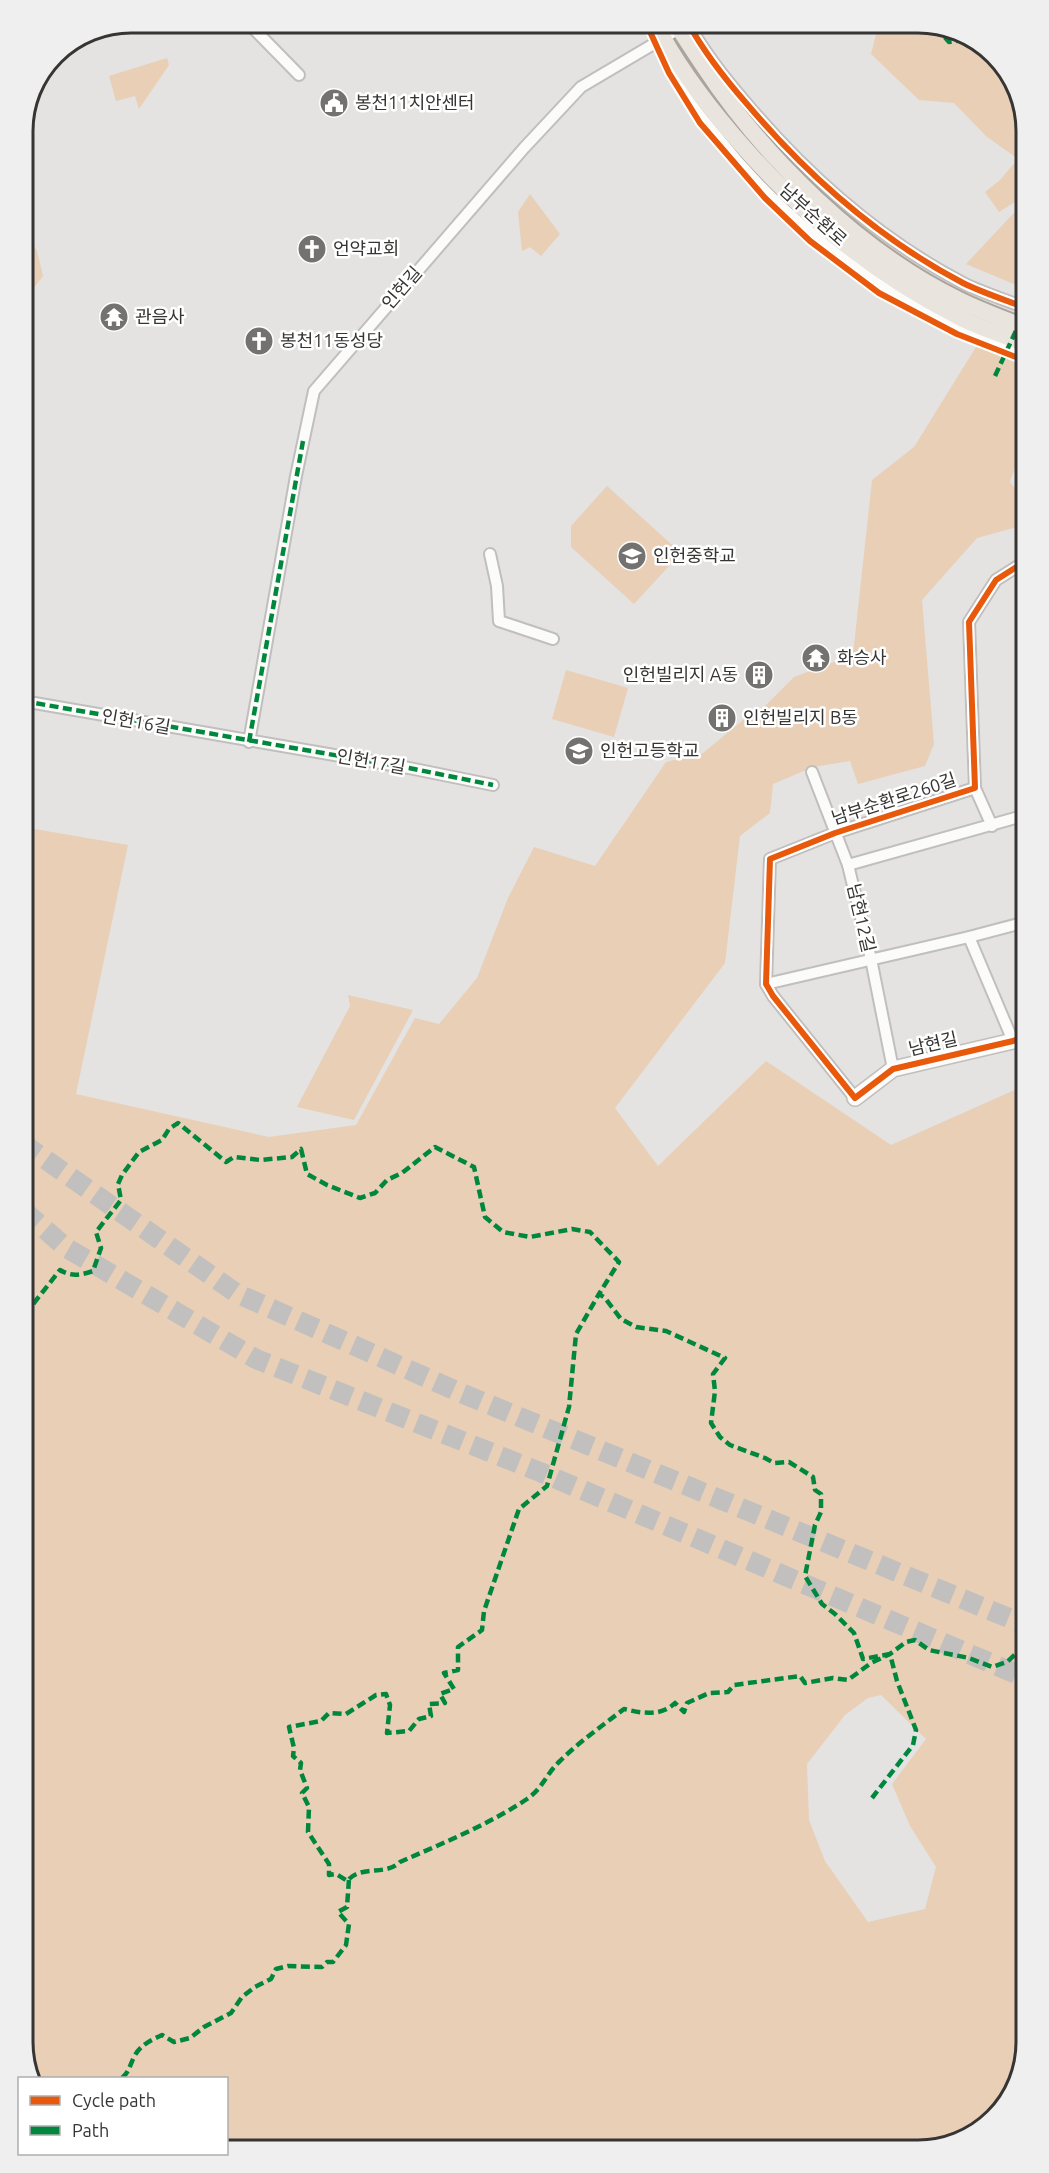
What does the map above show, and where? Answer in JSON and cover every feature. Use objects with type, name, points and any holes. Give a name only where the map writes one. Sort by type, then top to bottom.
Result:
[{"type":"main road","name":"남부순환로","points":[[686,33],[718,88],[752,132],[810,192],[854,231],[890,258],[957,300],[1016,323]]},
{"type":"main road","name":"남부순환로","points":[[661,35],[699,95],[753,158],[835,238],[937,305],[961,318],[1016,340]]},
{"type":"street","points":[[258,33],[299,75]]},
{"type":"street","points":[[688,33],[765,126],[821,183],[863,218],[907,249],[964,283],[1016,304]]},
{"type":"street","points":[[661,35],[671,70],[705,122],[780,207],[864,274],[926,312],[958,330],[1016,351]]},
{"type":"street","name":"인헌길","points":[[249,742],[296,476],[314,391],[524,148],[581,87],[661,35]]},
{"type":"street","points":[[490,554],[499,621],[553,639]]},
{"type":"street","name":"남부순환로260길","points":[[992,826],[975,788],[969,622],[996,580],[1016,568]]},
{"type":"street","name":"인헌16길","points":[[33,703],[249,742]]},
{"type":"street","name":"인헌17길","points":[[249,742],[409,768],[493,785]]},
{"type":"street","name":"남현12길","points":[[812,772],[848,865],[871,959],[893,1069]]},
{"type":"street","name":"남부순환로260길","points":[[766,984],[770,859],[835,833],[975,788]]},
{"type":"street","points":[[848,865],[1016,819]]},
{"type":"street","points":[[855,1098],[773,996],[766,984],[1016,925]]},
{"type":"street","points":[[969,937],[1016,1030]]},
{"type":"street","name":"남현길","points":[[855,1098],[893,1069],[1016,1039]]},
{"type":"shaded area","points":[[876,33],[937,35],[961,43],[978,53],[996,71],[1009,94],[1014,112],[1016,158],[986,136],[954,103],[919,100],[871,54]]},
{"type":"shaded area","points":[[167,58],[169,65],[139,109],[135,96],[116,101],[109,76]]},
{"type":"shaded area","points":[[1016,161],[1016,201],[999,212],[985,192],[1000,180]]},
{"type":"shaded area","points":[[530,194],[560,234],[541,256],[530,247],[522,251],[518,212]]},
{"type":"shaded area","points":[[1016,211],[1016,285],[966,264]]},
{"type":"shaded area","points":[[33,244],[37,251],[43,276],[33,289]]},
{"type":"shaded area","points":[[989,326],[1016,337],[1016,464],[1010,482],[1016,489],[1016,527],[977,538],[922,600],[934,744],[925,766],[858,784],[850,761],[813,767],[773,784],[770,813],[740,836],[725,963],[615,1108],[658,1166],[766,1061],[891,1145],[1016,1089],[1016,2042],[1014,2061],[1006,2085],[992,2107],[967,2127],[937,2138],[918,2140],[228,2140],[228,2077],[39,2077],[33,2042],[33,829],[128,845],[76,1094],[269,1137],[356,1125],[415,1018],[439,1024],[477,978],[508,898],[534,847],[595,866],[666,762],[703,753],[748,716],[764,707],[794,677],[853,655],[872,480],[914,447]],"holes":[[[881,1695],[926,1739],[892,1784],[910,1826],[936,1867],[925,1909],[868,1922],[825,1861],[809,1820],[807,1764],[845,1715],[868,1698]]]},
{"type":"shaded area","points":[[607,486],[681,553],[634,604],[571,547],[571,526]]},
{"type":"shaded area","points":[[566,670],[628,688],[614,737],[552,719]]},
{"type":"shaded area","points":[[348,995],[413,1010],[354,1120],[297,1107],[350,1006]]},
{"type":"tunnel","points":[[33,1151],[236,1293],[461,1393],[1016,1621]]},
{"type":"tunnel","points":[[33,1219],[65,1247],[256,1359],[540,1472],[1016,1674]]},
{"type":"marked path","points":[[945,37],[949,42],[956,41]]},
{"type":"marked path","points":[[995,376],[1016,331]]},
{"type":"marked path","points":[[249,742],[303,441]]},
{"type":"marked path","points":[[33,703],[409,768],[493,785]]},
{"type":"marked path","points":[[33,1304],[60,1270],[76,1275],[93,1271],[101,1248],[96,1232],[121,1200],[118,1184],[122,1175],[139,1152],[162,1140],[169,1129],[178,1123],[226,1162],[234,1157],[260,1160],[292,1157],[301,1149],[307,1174],[360,1198],[375,1193],[387,1180],[402,1173],[435,1147],[474,1167],[485,1217],[503,1232],[530,1237],[572,1229],[590,1232],[619,1262],[599,1294],[605,1298],[621,1319],[636,1327],[666,1331],[725,1358],[713,1374],[715,1391],[711,1423],[720,1437],[730,1445],[774,1463],[789,1462],[813,1477],[815,1490],[821,1494],[821,1512],[815,1525],[805,1576],[822,1604],[854,1633],[863,1659],[890,1654],[897,1681],[916,1730],[913,1745],[872,1798]]},
{"type":"marked path","points":[[123,2077],[136,2053],[150,2041],[162,2035],[174,2042],[190,2038],[204,2027],[231,2013],[242,1997],[271,1979],[276,1969],[288,1966],[322,1967],[327,1962],[333,1962],[346,1945],[349,1924],[338,1912],[347,1907],[349,1879],[346,1880],[336,1874],[329,1875],[329,1864],[308,1832],[309,1807],[302,1793],[307,1788],[300,1770],[301,1763],[293,1756],[294,1748],[289,1727],[321,1721],[329,1713],[346,1714],[376,1695],[386,1694],[390,1705],[387,1733],[409,1731],[419,1719],[431,1716],[429,1704],[445,1703],[440,1694],[454,1689],[444,1673],[458,1670],[458,1647],[482,1630],[484,1611],[519,1509],[547,1486],[569,1407],[576,1334],[599,1294]]},
{"type":"marked path","points":[[349,1879],[361,1872],[388,1869],[481,1825],[527,1799],[541,1786],[567,1754],[624,1709],[644,1713],[657,1712],[675,1703],[684,1712],[687,1703],[709,1693],[728,1692],[734,1685],[800,1676],[805,1683],[833,1678],[848,1680],[906,1642],[915,1640],[929,1650],[969,1658],[992,1667],[1007,1662],[1016,1653]]},
{"type":"cycle path","points":[[651,33],[669,73],[700,123],[765,198],[810,241],[879,293],[957,334],[1016,357]]},
{"type":"cycle path","points":[[694,33],[715,65],[770,130],[794,156],[846,204],[932,266],[971,287],[1016,304]]},
{"type":"cycle path","points":[[1016,567],[996,580],[969,622],[975,788],[835,833],[770,859],[766,984],[773,996],[855,1098],[893,1069],[1016,1040]]},
{"type":"place","name":"봉천11치안센터","points":[[334,103]]},
{"type":"place","name":"언약교회","points":[[312,249]]},
{"type":"place","name":"관음사","points":[[114,317]]},
{"type":"place","name":"봉천11동성당","points":[[259,341]]},
{"type":"place","name":"인헌중학교","points":[[632,556]]},
{"type":"place","name":"화승사","points":[[816,658]]},
{"type":"place","name":"인헌빌리지 A동","points":[[759,675]]},
{"type":"place","name":"인헌빌리지 B동","points":[[722,718]]},
{"type":"place","name":"인헌고등학교","points":[[579,751]]}]
